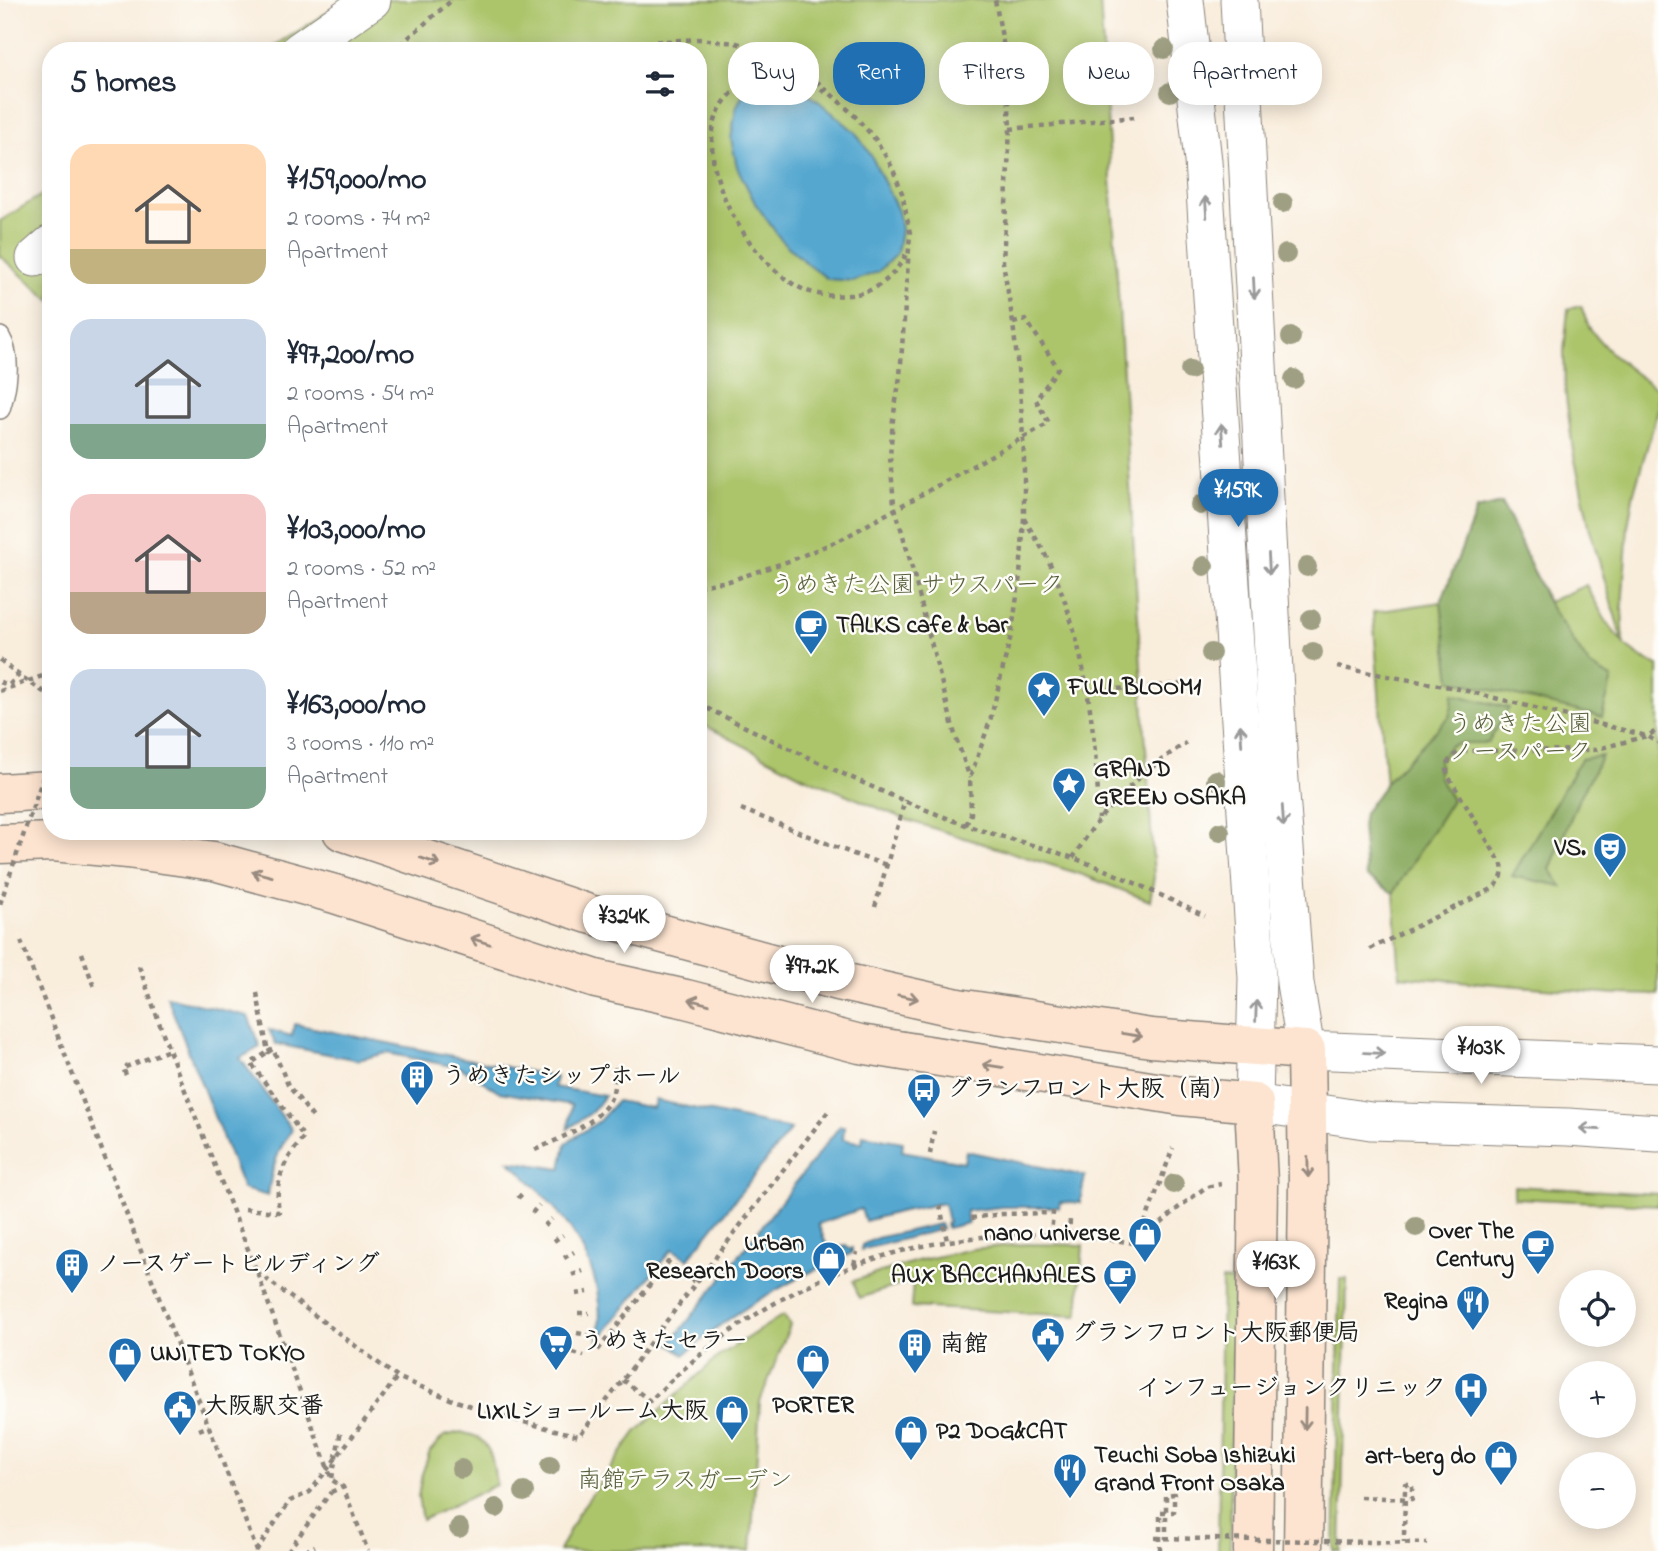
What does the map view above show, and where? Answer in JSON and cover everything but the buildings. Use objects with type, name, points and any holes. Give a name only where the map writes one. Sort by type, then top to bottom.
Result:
[{"type":"street","points":[[312,42],[372,0]]},
{"type":"street","points":[[1185,0],[1203,160],[1257,978],[1254,1047],[1258,1182],[1253,1551]]},
{"type":"street","points":[[1239,0],[1279,767],[1295,983],[1306,1050],[1308,1184],[1303,1551]]},
{"type":"street","points":[[0,793],[42,791]]},
{"type":"street","points":[[369,840],[589,914],[838,981],[958,1008],[1151,1038],[1254,1047],[1658,1064]]},
{"type":"street","points":[[0,844],[53,842],[214,861],[335,894],[596,979],[860,1044],[1181,1096],[1254,1103],[1371,1121],[1658,1132]]},
{"type":"lane","points":[[0,337],[7,360],[5,394],[0,409]]},
{"type":"path","points":[[403,42],[452,0]]},
{"type":"path","points":[[970,778],[990,721],[1012,631],[1024,518],[1020,387],[1003,262],[1010,129],[1007,64],[995,0]]},
{"type":"path","points":[[643,42],[698,39],[736,43],[776,54],[797,65],[853,114],[876,140],[892,167],[902,192],[910,233],[905,324],[890,457],[894,504],[954,735],[970,778],[971,814],[966,825]]},
{"type":"path","points":[[832,96],[808,82],[789,76],[764,76],[734,91],[715,119],[712,138],[713,161],[724,197],[745,234],[769,264],[788,280],[821,295],[858,294],[874,289],[889,279],[900,266],[907,250]]},
{"type":"path","points":[[1010,129],[1134,117]]},
{"type":"path","points":[[707,585],[729,581],[792,560],[842,539],[1049,423],[1036,400],[1058,369],[1026,320],[1013,323]]},
{"type":"path","points":[[1024,518],[1055,575],[1067,609],[1088,691],[1098,770],[1100,819]]},
{"type":"path","points":[[0,660],[42,691]]},
{"type":"path","points":[[1337,667],[1455,688],[1647,736],[1658,743]]},
{"type":"path","points":[[0,682],[9,685],[19,675]]},
{"type":"path","points":[[0,691],[42,676]]},
{"type":"path","points":[[1088,691],[1182,684]]},
{"type":"path","points":[[707,708],[905,800],[966,825],[1107,871],[1205,916]]},
{"type":"path","points":[[1370,949],[1490,890],[1498,885],[1504,874],[1502,865],[1447,774],[1447,764],[1455,754],[1464,751],[1594,750],[1647,736],[1658,730]]},
{"type":"path","points":[[1073,858],[1100,819],[1139,778],[1161,758],[1186,743]]},
{"type":"path","points":[[0,904],[42,780]]},
{"type":"path","points":[[875,907],[905,800]]},
{"type":"path","points":[[741,809],[887,865]]},
{"type":"path","points":[[21,941],[257,1551]]},
{"type":"path","points":[[82,953],[94,986]]},
{"type":"path","points":[[139,966],[169,1050],[257,1272],[332,1480],[343,1487],[368,1551]]},
{"type":"path","points":[[257,993],[268,1052]]},
{"type":"path","points":[[245,1209],[279,1212],[277,1202],[283,1164],[304,1137],[251,1063],[273,1049],[288,1084],[315,1120]]},
{"type":"path","points":[[126,1075],[123,1068],[169,1050]]},
{"type":"path","points":[[535,1150],[576,1130],[596,1116],[611,1097],[616,1066]]},
{"type":"path","points":[[257,1272],[397,1377],[504,1417],[579,1436],[830,1109]]},
{"type":"path","points":[[930,1154],[934,1131]]},
{"type":"path","points":[[1139,1244],[1173,1149]]},
{"type":"path","points":[[1139,1244],[1206,1187],[1232,1182]]},
{"type":"path","points":[[518,1198],[525,1191]]},
{"type":"path","points":[[532,1213],[540,1205]]},
{"type":"path","points":[[940,1205],[947,1241]]},
{"type":"path","points":[[971,1218],[1002,1214],[1053,1213],[1051,1234]]},
{"type":"path","points":[[544,1226],[552,1219]]},
{"type":"path","points":[[1069,1235],[1070,1219]]},
{"type":"path","points":[[554,1241],[563,1235]]},
{"type":"path","points":[[623,1380],[650,1401],[685,1367],[765,1308],[854,1266],[910,1249],[947,1241],[999,1235],[1069,1235],[1139,1244]]},
{"type":"path","points":[[564,1258],[574,1252]]},
{"type":"path","points":[[854,1266],[857,1252]]},
{"type":"path","points":[[598,1350],[668,1262],[696,1283]]},
{"type":"path","points":[[572,1275],[583,1271]]},
{"type":"path","points":[[576,1294],[588,1292]]},
{"type":"path","points":[[578,1313],[589,1312]]},
{"type":"path","points":[[578,1333],[588,1335]]},
{"type":"path","points":[[573,1353],[584,1356]]},
{"type":"path","points":[[257,1551],[290,1501],[310,1492],[397,1377]]},
{"type":"path","points":[[199,1430],[209,1426]]},
{"type":"path","points":[[332,1480],[341,1430]]},
{"type":"path","points":[[1360,1497],[1401,1498],[1412,1499],[1412,1484],[1405,1484],[1405,1496],[1405,1510],[1404,1542]]},
{"type":"path","points":[[288,1551],[331,1492],[343,1487]]},
{"type":"path","points":[[1160,1551],[1160,1512],[1167,1512],[1174,1512],[1174,1494],[1166,1495],[1166,1507],[1166,1517],[1166,1539]]},
{"type":"path","points":[[1156,1538],[1427,1543]]},
{"type":"path","points":[[305,1551],[315,1546]]},
{"type":"green space","name":"うめきた公園 サウスパーク","points":[[347,0],[1100,0],[1103,42],[1063,42],[1063,105],[1106,105],[1154,877],[1150,901],[1083,875],[907,820],[802,776],[707,727],[707,42],[281,42]]},
{"type":"green space","points":[[42,195],[42,293],[0,256],[0,221]]},
{"type":"green space","name":"うめきた公園 ノースパーク","points":[[1581,306],[1596,337],[1630,369],[1658,389],[1658,410],[1634,492],[1628,526],[1622,608],[1624,645],[1658,666],[1658,995],[1615,994],[1400,976],[1373,612],[1441,602],[1477,509],[1502,503],[1548,602],[1586,585],[1607,623],[1623,643],[1590,530],[1573,451],[1565,389],[1564,351],[1568,309]]},
{"type":"green space","points":[[1502,503],[1548,603],[1590,666],[1612,678],[1602,717],[1451,680],[1441,602],[1477,509]]},
{"type":"green space","points":[[1453,694],[1509,708],[1488,743],[1450,746],[1439,761],[1438,776],[1452,800],[1393,893],[1366,876],[1362,826],[1364,813],[1388,780],[1449,717]]},
{"type":"green space","points":[[1602,756],[1577,803],[1550,869],[1562,886],[1512,876],[1581,759]]},
{"type":"green space","points":[[1514,1186],[1658,1194],[1658,1205],[1514,1198]]},
{"type":"green space","points":[[1026,1244],[1083,1245],[1078,1316],[911,1307],[913,1281],[859,1298],[853,1281],[917,1261],[972,1249]]},
{"type":"green space","points":[[1340,1279],[1347,1279],[1341,1551],[1334,1551]]},
{"type":"green space","points":[[1222,1280],[1234,1281],[1230,1551],[1218,1551]]},
{"type":"green space","name":"南館テラスガーデン","points":[[783,1315],[790,1325],[760,1402],[751,1551],[559,1551],[577,1515],[636,1432],[719,1356]]},
{"type":"green space","points":[[461,1432],[477,1437],[486,1446],[492,1459],[496,1485],[422,1520],[418,1497],[430,1451],[444,1436]]},
{"type":"water","points":[[819,102],[855,132],[872,157],[898,211],[901,230],[897,253],[878,272],[853,281],[828,279],[782,241],[755,203],[737,167],[731,139],[738,105],[819,105]]},
{"type":"water","points":[[167,997],[248,1016],[260,1047],[240,1058],[292,1130],[276,1161],[268,1196],[243,1189]]},
{"type":"water","points":[[294,1024],[556,1077],[554,1087],[605,1096],[592,1112],[568,1129],[572,1105],[500,1092],[461,1068],[387,1053],[358,1060],[276,1044],[269,1030],[292,1036]]},
{"type":"water","points":[[655,1100],[791,1129],[688,1259],[672,1249],[598,1341],[600,1313],[589,1262],[568,1225],[554,1207],[509,1161],[561,1169],[566,1143],[599,1121],[617,1101],[653,1108]]},
{"type":"water","points":[[840,1126],[844,1126],[843,1139],[862,1143],[863,1135],[903,1142],[902,1151],[964,1162],[966,1151],[1085,1176],[1080,1203],[1060,1202],[1059,1207],[1002,1207],[966,1211],[968,1223],[947,1228],[944,1203],[865,1221],[861,1209],[818,1224],[829,1251],[846,1245],[848,1249],[852,1248],[852,1253],[802,1276],[753,1304],[684,1355],[670,1344]]},
{"type":"water","points":[[940,1224],[942,1229],[861,1250],[862,1245],[877,1238]]},
{"type":"place","name":"TALKS cafe & bar","points":[[811,656]]},
{"type":"place","name":"FULL BLOOM1","points":[[1044,718]]},
{"type":"place","name":"GRAND GREEN OSAKA","points":[[1069,814]]},
{"type":"place","name":"VS.","points":[[1610,879]]},
{"type":"place","name":"うめきたシップホール","points":[[417,1107]]},
{"type":"place","name":"グランフロント大阪（南）","points":[[924,1120]]},
{"type":"place","name":"nano universe","points":[[1145,1264]]},
{"type":"place","name":"Over The Century","points":[[1538,1276]]},
{"type":"place","name":"Urban Research Doors","points":[[829,1288]]},
{"type":"place","name":"ノースゲートビルディング","points":[[72,1295]]},
{"type":"place","name":"AUX BACCHANALES","points":[[1120,1306]]},
{"type":"place","name":"Regina","points":[[1473,1332]]},
{"type":"place","name":"グランフロント大阪郵便局","points":[[1048,1364]]},
{"type":"place","name":"うめきたセラー","points":[[556,1372]]},
{"type":"place","name":"南館","points":[[915,1375]]},
{"type":"place","name":"UNITED TOKYO","points":[[125,1384]]},
{"type":"place","name":"PORTER","points":[[813,1391]]},
{"type":"place","name":"インフュージョンクリニック","points":[[1471,1419]]},
{"type":"place","name":"大阪駅交番","points":[[180,1437]]},
{"type":"place","name":"LIXILショールーム大阪","points":[[732,1442]]},
{"type":"place","name":"P2 DOG&CAT","points":[[911,1462]]},
{"type":"place","name":"art-berg do","points":[[1501,1487]]},
{"type":"place","name":"Teuchi Soba Ishizuki Grand Front Osaka","points":[[1070,1500]]}]
